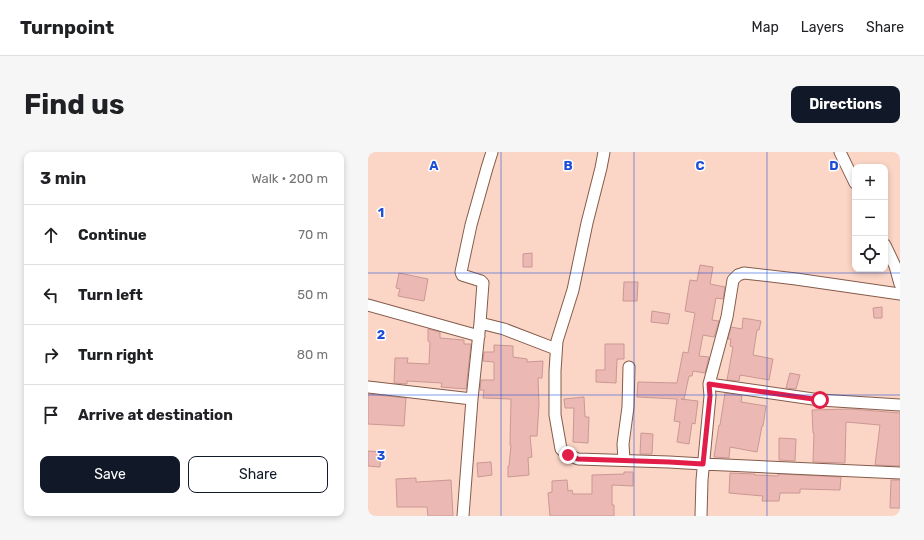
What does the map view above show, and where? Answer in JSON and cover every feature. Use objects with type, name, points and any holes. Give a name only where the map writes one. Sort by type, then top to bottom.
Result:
[{"type":"street","points":[[464,516],[472,399],[483,283],[462,275],[461,272],[470,225],[492,152]]},
{"type":"street","points":[[604,152],[573,290],[557,340],[555,415],[561,449],[568,455],[578,459],[900,473]]},
{"type":"street","points":[[840,152],[852,177]]},
{"type":"street","points":[[888,251],[895,266],[900,284]]},
{"type":"street","points":[[701,516],[703,464],[710,396],[709,384],[727,317],[733,280],[738,275],[744,273],[900,294]]},
{"type":"street","points":[[368,305],[479,336]]},
{"type":"street","points":[[480,323],[504,329],[556,349]]},
{"type":"street","points":[[624,460],[623,444],[628,407],[629,367]]},
{"type":"street","points":[[709,384],[820,400],[900,405]]},
{"type":"street","points":[[368,387],[472,399]]},
{"type":"building","points":[[532,253],[532,267],[523,267],[523,254]]},
{"type":"building","points":[[700,265],[713,267],[710,284],[725,287],[723,299],[716,298],[712,320],[719,321],[714,337],[703,335],[699,356],[709,357],[705,373],[693,371],[692,376],[689,376],[684,399],[681,399],[698,401],[695,424],[692,423],[689,444],[677,442],[680,422],[674,421],[677,399],[637,397],[638,382],[677,383],[683,352],[688,353],[695,313],[685,311],[690,280],[697,281]]},
{"type":"building","points":[[399,273],[428,279],[424,301],[398,296],[400,289],[396,288]]},
{"type":"building","points":[[624,282],[638,282],[637,301],[623,301]]},
{"type":"building","points":[[882,307],[882,318],[874,318],[873,308]]},
{"type":"building","points":[[652,311],[670,314],[668,324],[651,322]]},
{"type":"building","points":[[743,318],[761,321],[759,330],[757,330],[753,355],[773,359],[769,380],[740,375],[739,381],[727,380],[733,347],[730,346],[731,339],[728,339],[731,327],[742,329]]},
{"type":"building","points":[[428,329],[440,332],[440,338],[464,340],[464,344],[471,344],[466,389],[441,387],[442,383],[407,381],[407,384],[394,383],[395,358],[408,358],[407,363],[429,364],[430,342],[428,341]]},
{"type":"building","points":[[605,344],[624,344],[624,359],[617,359],[616,383],[596,382],[596,370],[605,370]]},
{"type":"building","points":[[494,345],[513,346],[513,357],[527,359],[527,362],[543,361],[542,378],[538,378],[539,404],[537,436],[530,436],[532,457],[528,458],[529,475],[508,477],[511,445],[511,399],[483,398],[484,390],[480,390],[481,380],[494,380],[494,362],[483,361],[484,352],[494,352]]},
{"type":"building","points":[[790,373],[800,375],[796,389],[786,388]]},
{"type":"building","points":[[725,393],[742,396],[741,402],[766,406],[757,452],[730,447],[729,458],[714,457]]},
{"type":"building","points":[[368,394],[406,398],[404,426],[368,424]]},
{"type":"building","points":[[584,397],[585,417],[589,417],[588,443],[573,442],[574,408],[565,408],[564,399]]},
{"type":"building","points":[[850,409],[900,413],[900,466],[875,465],[880,425],[846,422],[845,463],[813,462],[814,433],[812,410]]},
{"type":"building","points":[[641,433],[653,434],[652,454],[640,454]]},
{"type":"building","points":[[779,438],[796,439],[795,461],[779,460]]},
{"type":"building","points":[[368,451],[381,452],[380,467],[368,466]]},
{"type":"building","points":[[491,462],[492,475],[478,477],[477,463]]},
{"type":"building","points":[[624,472],[633,472],[633,486],[612,485],[612,505],[614,505],[614,516],[550,516],[548,493],[552,492],[552,481],[567,480],[568,491],[572,490],[573,494],[592,494],[592,475],[624,474]]},
{"type":"building","points":[[730,473],[778,476],[778,474],[841,477],[840,490],[800,489],[800,493],[780,493],[779,501],[762,501],[763,496],[729,493]]},
{"type":"building","points":[[416,478],[416,482],[451,480],[453,516],[428,516],[427,507],[397,507],[396,479]]},
{"type":"building","points":[[891,480],[900,480],[900,508],[890,508]]},
{"type":"route","points":[[568,455],[578,459],[703,464],[710,396],[709,384],[820,400]]}]
